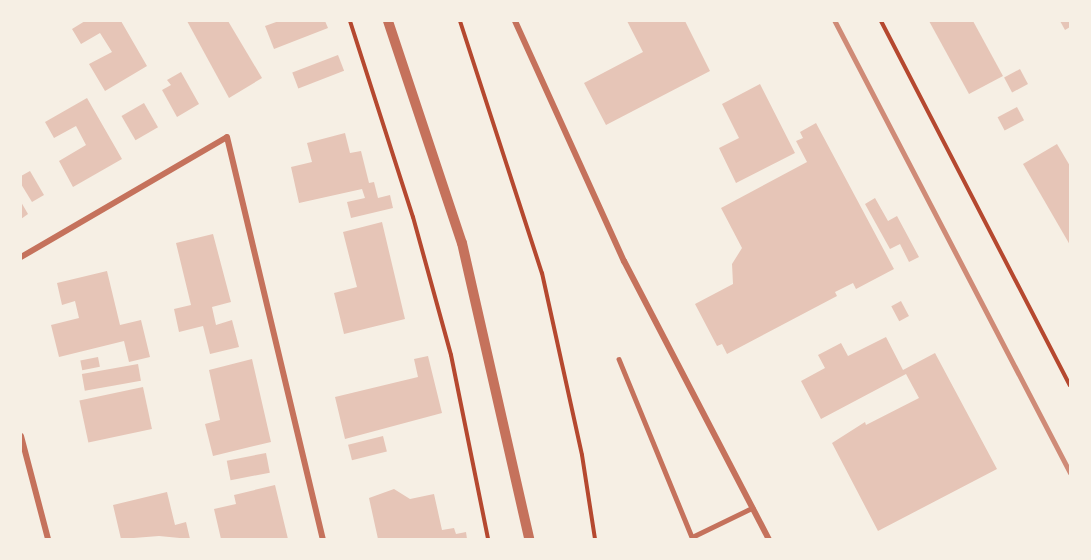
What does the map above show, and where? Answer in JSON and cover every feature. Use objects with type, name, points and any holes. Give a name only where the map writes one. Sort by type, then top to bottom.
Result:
[{"type":"street","points":[[388,21],[462,243],[529,539]]},
{"type":"street","points":[[515,21],[624,261],[769,539]]},
{"type":"street","points":[[21,257],[228,137],[323,539]]},
{"type":"street","points":[[21,436],[48,539]]},
{"type":"lane","points":[[619,359],[692,537],[752,508]]},
{"type":"path","points":[[350,21],[410,206],[451,355],[488,539]]},
{"type":"path","points":[[460,21],[542,273],[582,454],[595,539]]},
{"type":"path","points":[[881,21],[1070,385]]},
{"type":"building","points":[[85,21],[121,21],[147,66],[105,91],[89,64],[112,52],[100,33],[81,44],[72,29]]},
{"type":"building","points":[[187,21],[228,21],[262,78],[229,98]]},
{"type":"building","points":[[279,21],[325,21],[328,28],[274,49],[265,26]]},
{"type":"building","points":[[627,21],[685,21],[710,71],[606,125],[584,83],[643,52]]},
{"type":"building","points":[[929,21],[973,21],[1003,76],[969,94]]},
{"type":"building","points":[[1060,21],[1070,21],[1070,27],[1065,30]]},
{"type":"building","points":[[338,55],[344,71],[298,88],[292,73]]},
{"type":"building","points":[[1020,69],[1028,84],[1012,92],[1004,77]]},
{"type":"building","points":[[181,72],[199,104],[177,117],[162,90],[171,85],[167,80]]},
{"type":"building","points":[[760,84],[795,153],[736,183],[719,148],[739,138],[722,104]]},
{"type":"building","points":[[87,98],[122,159],[73,187],[59,161],[86,145],[76,126],[54,138],[45,122]]},
{"type":"building","points":[[144,103],[158,127],[135,140],[121,116]]},
{"type":"building","points":[[1017,107],[1024,120],[1005,131],[998,117]]},
{"type":"building","points":[[816,123],[894,269],[856,289],[853,283],[835,292],[837,296],[727,354],[722,344],[717,346],[695,304],[733,284],[732,264],[742,248],[721,208],[807,162],[796,141],[803,138],[800,132]]},
{"type":"building","points":[[345,133],[350,153],[361,151],[369,183],[374,182],[378,198],[390,195],[393,208],[351,218],[347,202],[365,198],[362,189],[299,203],[291,167],[312,162],[307,143]]},
{"type":"building","points":[[1057,144],[1070,166],[1070,245],[1023,164]]},
{"type":"building","points":[[30,171],[44,195],[32,202],[21,184],[21,176]]},
{"type":"building","points":[[875,198],[888,221],[897,216],[919,257],[909,262],[900,244],[890,249],[865,204]]},
{"type":"building","points":[[21,202],[28,214],[21,219]]},
{"type":"building","points":[[382,222],[405,319],[344,334],[334,293],[357,287],[343,232]]},
{"type":"building","points":[[213,234],[231,302],[212,307],[216,325],[232,320],[239,347],[210,354],[203,326],[179,332],[174,309],[191,305],[176,243]]},
{"type":"building","points":[[107,271],[120,325],[141,320],[150,357],[129,362],[124,341],[59,357],[51,325],[79,318],[75,301],[62,305],[57,283]]},
{"type":"building","points":[[901,301],[909,316],[899,321],[891,306]]},
{"type":"building","points":[[886,337],[903,370],[935,353],[997,469],[878,531],[832,443],[865,422],[866,425],[919,398],[906,374],[821,419],[801,381],[825,368],[818,355],[841,343],[848,356]]},
{"type":"building","points":[[428,356],[442,413],[345,439],[335,397],[418,377],[414,359]]},
{"type":"building","points":[[98,357],[100,367],[82,370],[80,360]]},
{"type":"building","points":[[252,359],[271,442],[213,456],[205,424],[220,420],[209,370]]},
{"type":"building","points":[[138,364],[141,381],[85,391],[82,374]]},
{"type":"building","points":[[143,387],[152,429],[88,443],[79,401]]},
{"type":"building","points":[[383,436],[387,452],[352,460],[348,445]]},
{"type":"building","points":[[266,453],[270,473],[231,480],[227,461]]},
{"type":"building","points":[[275,485],[288,539],[221,539],[214,509],[236,504],[234,495]]},
{"type":"building","points":[[394,489],[410,499],[434,494],[442,530],[454,528],[456,534],[466,532],[467,539],[378,539],[369,498]]},
{"type":"building","points":[[167,492],[175,525],[186,522],[190,539],[159,536],[121,539],[113,505]]},
{"type":"railway","points":[[835,21],[1070,472]]}]
